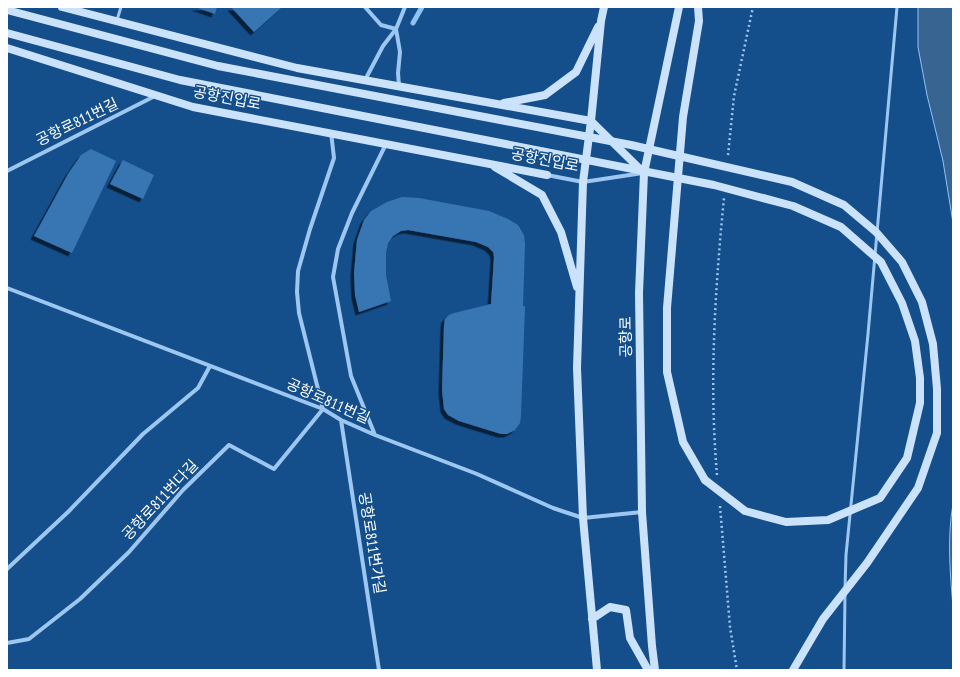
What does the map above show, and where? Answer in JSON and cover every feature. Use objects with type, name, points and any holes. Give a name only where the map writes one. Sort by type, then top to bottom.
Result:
[{"type":"main road","points":[[62,7],[297,68],[591,121],[644,173]]},
{"type":"main road","points":[[597,670],[583,518],[577,368],[583,182],[601,21],[604,7]]},
{"type":"main road","name":"공항로","points":[[655,670],[642,512],[639,293],[644,173],[679,7]]},
{"type":"main road","points":[[7,33],[180,80],[554,152],[676,177],[684,179],[714,185],[793,206],[841,227],[881,262],[902,303],[915,341],[920,378],[920,403],[907,458],[880,498],[828,520],[786,522],[745,511],[705,480],[683,442],[667,372],[667,308],[677,185],[678,177],[680,155],[680,147],[683,117],[699,21],[698,7]]},
{"type":"main road","points":[[7,10],[218,66],[631,145],[792,182],[844,205],[876,232],[902,262],[922,302],[933,344],[937,389],[938,433],[918,488],[867,563],[824,619],[793,670]]},
{"type":"main road","points":[[499,104],[546,95],[576,72],[601,21]]},
{"type":"main road","name":"공항진입로","points":[[7,48],[193,107],[332,132],[547,175]]},
{"type":"main road","points":[[489,164],[542,195],[561,232],[580,294]]},
{"type":"main road","points":[[592,619],[610,607],[626,610],[630,638],[648,670]]},
{"type":"street","points":[[365,7],[381,25],[396,29]]},
{"type":"street","points":[[364,80],[383,46],[396,29],[405,7]]},
{"type":"street","points":[[396,29],[400,52],[398,73],[399,86]]},
{"type":"street","name":"공항로811번길","points":[[7,171],[157,95]]},
{"type":"street","points":[[323,409],[299,313],[297,292],[298,271],[310,229],[334,158],[332,132]]},
{"type":"street","points":[[375,435],[351,376],[333,277],[338,249],[352,213],[386,143]]},
{"type":"street","name":"공항진입로","points":[[547,175],[583,182],[644,173]]},
{"type":"street","name":"공항로811번길","points":[[7,288],[323,409],[341,420],[375,435],[477,474],[553,508],[583,518],[642,512]]},
{"type":"street","points":[[7,568],[68,512],[144,434],[198,388],[210,366]]},
{"type":"street","name":"공항로811번다길","points":[[7,643],[29,639],[80,599],[129,552],[183,490],[229,445],[274,470],[323,409]]},
{"type":"street","name":"공항로811번가길","points":[[341,420],[379,670]]},
{"type":"lane","points":[[117,21],[121,7]]},
{"type":"lane","points":[[844,670],[846,555],[868,334],[897,7]]},
{"type":"path","points":[[728,157],[734,96],[753,7]]},
{"type":"path","points":[[718,481],[714,443],[713,338],[724,196]]},
{"type":"path","points":[[720,504],[730,627],[737,670]]},
{"type":"water","points":[[918,7],[953,7],[953,223],[943,161],[927,95],[918,47]]},
{"type":"water","points":[[953,504],[953,607],[950,568],[950,530]]},
{"type":"building","points":[[195,7],[217,7],[215,14]]},
{"type":"building","points":[[231,7],[282,7],[254,32]]},
{"type":"building","points":[[91,149],[116,161],[72,253],[34,236],[68,174],[81,155]]},
{"type":"building","points":[[123,160],[154,175],[143,199],[110,184]]},
{"type":"building","points":[[402,197],[419,198],[489,211],[518,225],[524,235],[523,306],[525,306],[521,416],[520,423],[515,430],[507,434],[501,434],[459,421],[448,415],[444,409],[442,390],[445,319],[454,313],[491,304],[494,257],[493,252],[488,247],[476,242],[408,230],[401,231],[393,236],[388,243],[386,253],[386,275],[391,301],[359,312],[355,295],[354,273],[357,240],[364,220],[371,211],[387,202]]},
{"type":"waterway","points":[[413,23],[422,7]]}]
